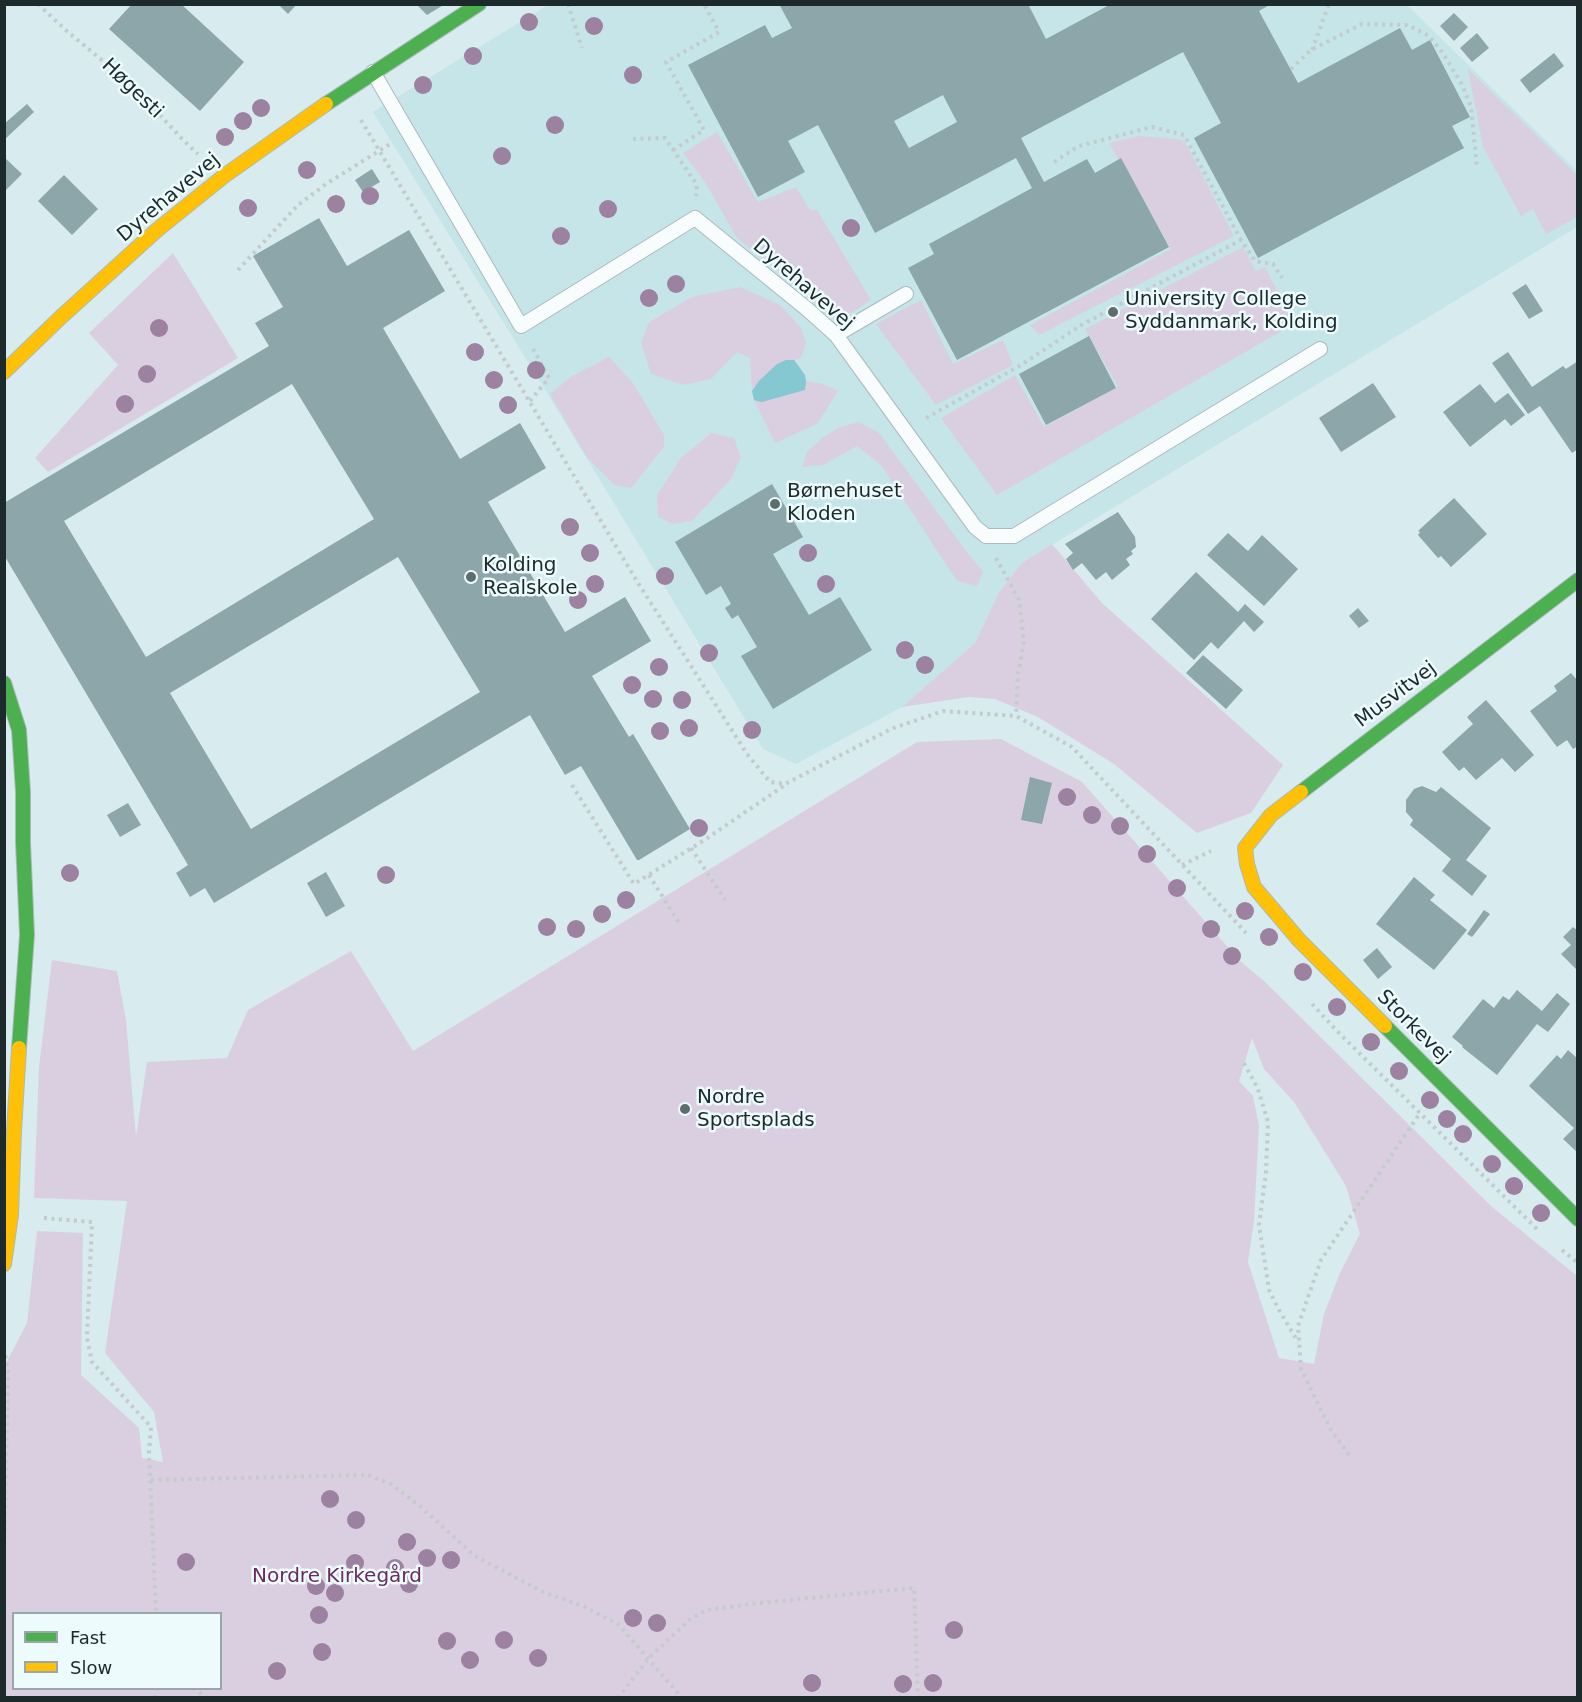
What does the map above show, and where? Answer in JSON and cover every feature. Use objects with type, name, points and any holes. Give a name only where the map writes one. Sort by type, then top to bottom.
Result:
[{"type":"street","name":"Dyrehavevej","points":[[4,372],[148,238],[224,176],[344,91],[479,4]]},
{"type":"street","name":"Musvitvej","points":[[1245,848],[1271,815],[1578,580]]},
{"type":"street","points":[[4,683],[20,730],[23,792],[18,841],[27,935],[11,1215],[4,1264]]},
{"type":"street","name":"Storkevej","points":[[1245,848],[1254,887],[1299,940],[1578,1219]]},
{"type":"lane","points":[[373,72],[521,326],[695,218]]},
{"type":"lane","name":"Dyrehavevej","points":[[695,218],[836,335],[975,527],[986,536]]},
{"type":"lane","points":[[836,335],[906,294]]},
{"type":"lane","points":[[986,536],[1014,536],[1320,349]]},
{"type":"path","name":"Høgesti","points":[[38,4],[131,84],[183,140],[224,176]]},
{"type":"path","points":[[568,4],[582,48]]},
{"type":"path","points":[[673,150],[704,130],[666,62],[719,32],[704,4]]},
{"type":"path","points":[[1311,50],[1329,4]]},
{"type":"path","points":[[1291,69],[1311,50],[1362,24],[1408,25],[1429,36],[1460,81],[1471,105],[1477,169]]},
{"type":"path","points":[[344,91],[635,578],[747,754],[770,782],[786,784]]},
{"type":"path","points":[[1054,162],[1078,146],[1152,127],[1184,135],[1241,240],[1255,261],[1273,264],[1282,278]]},
{"type":"path","points":[[238,270],[298,205],[326,184],[408,132]]},
{"type":"path","points":[[633,139],[665,138],[697,185],[695,218]]},
{"type":"path","points":[[904,430],[1021,365],[1083,324],[1241,240]]},
{"type":"path","points":[[521,326],[549,378],[530,401]]},
{"type":"path","points":[[986,536],[1019,600],[1024,642],[1018,674],[1016,716]]},
{"type":"path","points":[[572,784],[634,884],[786,784],[891,729],[944,711],[1016,716],[1072,747],[1247,935]]},
{"type":"path","points":[[691,848],[724,900]]},
{"type":"path","points":[[649,875],[681,927]]},
{"type":"path","points":[[1304,996],[1542,1233]]},
{"type":"path","points":[[1244,1063],[1258,1089],[1269,1122],[1266,1172],[1259,1225],[1269,1290],[1300,1345]]},
{"type":"path","points":[[1349,1455],[1331,1430],[1302,1370],[1298,1326],[1321,1260],[1419,1113]]},
{"type":"path","points":[[11,1215],[92,1222],[87,1338],[92,1362],[151,1427],[149,1452],[156,1612]]},
{"type":"path","points":[[1560,1248],[1578,1263]]},
{"type":"path","points":[[4,1348],[8,1371],[4,1568]]},
{"type":"path","points":[[151,1480],[368,1474],[392,1484],[475,1556],[545,1593],[583,1606],[618,1624],[682,1698]]},
{"type":"path","points":[[618,1698],[648,1659],[689,1620],[706,1610],[914,1588],[918,1698]]},
{"type":"shaded area","name":"University College Syddanmark, Kolding","points":[[548,5],[1407,5],[1577,171],[1577,227],[1022,563],[999,592],[975,643],[902,707],[796,764],[763,749],[373,112]]},
{"type":"green space","points":[[1468,69],[1577,175],[1577,217],[1546,234],[1533,209],[1521,216],[1483,147]]},
{"type":"green space","points":[[717,132],[758,202],[796,187],[810,210],[817,210],[871,300],[840,320],[737,238],[705,182],[683,153]]},
{"type":"green space","points":[[1140,136],[1177,139],[1185,142],[1234,236],[1039,335],[1030,325],[1171,249],[1109,143]]},
{"type":"green space","points":[[1243,247],[1256,271],[1265,267],[1294,324],[997,495],[941,418],[1015,375],[1044,427],[1118,387],[1085,329]]},
{"type":"green space","points":[[173,253],[238,358],[48,472],[35,458],[118,365],[89,333]]},
{"type":"green space","points":[[740,287],[780,305],[801,328],[806,343],[801,358],[795,360],[805,375],[806,381],[823,384],[838,391],[817,424],[775,443],[754,400],[750,358],[737,352],[711,379],[683,385],[651,374],[641,343],[649,322],[692,297]]},
{"type":"green space","points":[[921,300],[953,364],[1003,340],[1013,365],[936,405],[876,324]]},
{"type":"green space","points":[[609,357],[633,383],[664,435],[664,447],[631,488],[614,485],[586,456],[550,394],[572,376]]},
{"type":"green space","points":[[858,422],[879,433],[983,572],[977,586],[957,581],[881,465],[857,446],[823,465],[802,467],[807,452],[822,438],[838,428]]},
{"type":"green space","points":[[711,433],[734,438],[741,457],[731,479],[692,521],[673,524],[658,517],[657,495],[681,458]]},
{"type":"green space","points":[[1052,544],[1102,603],[1283,765],[1251,813],[1197,833],[1114,764],[1038,717],[995,699],[969,697],[902,707],[975,643],[999,592],[1022,563]]},
{"type":"green space","name":"Nordre Kirkegård","points":[[1001,739],[1082,782],[1241,962],[1264,981],[1491,1206],[1577,1276],[1577,1697],[5,1697],[4,1367],[27,1323],[37,1231],[83,1233],[81,1375],[139,1428],[142,1458],[163,1462],[154,1412],[105,1353],[127,1201],[34,1198],[39,1067],[52,960],[117,971],[126,1020],[136,1137],[147,1062],[227,1058],[248,1010],[351,951],[413,1051],[917,742]],"holes":[[[1252,1038],[1264,1069],[1294,1102],[1346,1186],[1360,1234],[1340,1273],[1324,1314],[1314,1364],[1279,1358],[1248,1262],[1254,1220],[1259,1126],[1253,1096],[1239,1081]]]},
{"type":"water","points":[[786,360],[794,360],[805,375],[805,390],[762,402],[754,400],[752,391],[759,381],[777,364]]},
{"type":"building","points":[[132,4],[181,4],[244,62],[200,111],[109,29]]},
{"type":"building","points":[[278,4],[297,4],[288,14]]},
{"type":"building","points":[[416,4],[445,4],[427,15]]},
{"type":"building","points":[[779,4],[1028,4],[1046,39],[1111,4],[1271,4],[1259,11],[1298,83],[1400,28],[1412,50],[1430,40],[1470,117],[1452,126],[1464,148],[1258,258],[1194,138],[1221,123],[1183,52],[1021,138],[1044,182],[1087,159],[1095,173],[1121,158],[1169,247],[957,360],[908,268],[934,254],[929,244],[1032,188],[1016,158],[875,233],[818,125],[788,141],[805,172],[758,197],[688,65],[765,25],[772,38],[792,28]],"holes":[[[943,95],[957,122],[909,148],[894,121]]]},
{"type":"building","points":[[1454,13],[1468,27],[1454,41],[1440,26]]},
{"type":"building","points":[[1477,33],[1489,48],[1472,62],[1460,48]]},
{"type":"building","points":[[1554,53],[1564,66],[1530,93],[1520,80]]},
{"type":"building","points":[[27,104],[34,112],[4,140],[4,124]]},
{"type":"building","points":[[4,157],[22,174],[4,192]]},
{"type":"building","points":[[372,169],[380,182],[363,192],[355,180]]},
{"type":"building","points":[[64,175],[98,209],[72,235],[38,201]]},
{"type":"building","name":"Kolding Realskole","points":[[319,218],[347,266],[409,230],[445,291],[383,328],[460,459],[520,423],[546,468],[488,502],[565,632],[625,597],[651,641],[592,676],[629,737],[633,734],[690,829],[637,860],[581,766],[565,775],[530,715],[214,903],[205,888],[190,897],[176,873],[188,865],[4,555],[4,503],[269,346],[255,323],[283,307],[253,256]],"holes":[[[292,384],[374,519],[146,657],[64,521]],[[398,557],[480,692],[251,829],[170,693]]]},
{"type":"building","points":[[1526,284],[1543,311],[1529,319],[1512,293]]},
{"type":"building","points":[[1089,336],[1116,388],[1046,425],[1019,374]]},
{"type":"building","points":[[1508,352],[1532,387],[1563,366],[1566,369],[1578,361],[1578,449],[1572,453],[1540,406],[1528,414],[1492,363]]},
{"type":"building","points":[[1373,383],[1396,417],[1341,452],[1319,418]]},
{"type":"building","points":[[1480,384],[1495,403],[1508,393],[1525,415],[1511,426],[1505,419],[1470,447],[1443,412]]},
{"type":"building","points":[[772,484],[803,537],[773,554],[809,615],[840,597],[872,650],[773,709],[741,656],[757,647],[738,615],[732,619],[725,608],[731,604],[721,586],[706,595],[675,542]]},
{"type":"building","points":[[1454,498],[1487,534],[1451,567],[1441,556],[1438,558],[1418,535],[1420,532],[1418,531]]},
{"type":"building","points":[[1118,512],[1135,537],[1136,547],[1131,551],[1133,554],[1126,559],[1130,565],[1112,580],[1106,572],[1096,580],[1082,563],[1073,570],[1066,559],[1073,553],[1065,544]]},
{"type":"building","points":[[1228,533],[1248,551],[1262,535],[1298,569],[1264,606],[1207,555]]},
{"type":"building","points":[[1196,572],[1238,612],[1245,604],[1264,622],[1254,632],[1244,621],[1218,649],[1211,642],[1194,660],[1151,619]]},
{"type":"building","points":[[1358,608],[1369,621],[1359,628],[1349,616]]},
{"type":"building","points":[[1203,655],[1243,690],[1226,709],[1186,673]]},
{"type":"building","points":[[1571,673],[1578,681],[1578,746],[1573,749],[1567,740],[1557,747],[1530,711],[1557,691],[1554,686]]},
{"type":"building","points":[[1486,700],[1534,755],[1515,772],[1502,758],[1476,780],[1464,767],[1459,771],[1442,752],[1473,724],[1467,717]]},
{"type":"building","points":[[1030,777],[1052,783],[1042,824],[1021,820]]},
{"type":"building","points":[[1422,786],[1436,792],[1441,787],[1491,828],[1466,860],[1487,876],[1472,896],[1442,871],[1451,859],[1410,825],[1413,820],[1406,812],[1406,800],[1414,789]]},
{"type":"building","points":[[128,803],[141,825],[120,837],[107,815]]},
{"type":"building","points":[[326,872],[345,906],[326,917],[307,883]]},
{"type":"building","points":[[1414,877],[1435,895],[1430,900],[1467,930],[1434,970],[1376,924]]},
{"type":"building","points":[[1484,910],[1490,914],[1472,937],[1467,934]]},
{"type":"building","points":[[1573,927],[1578,931],[1578,971],[1561,954],[1571,945],[1563,937]]},
{"type":"building","points":[[1377,948],[1392,967],[1378,979],[1363,960]]},
{"type":"building","points":[[1517,990],[1542,1011],[1557,993],[1570,1004],[1548,1032],[1537,1024],[1497,1075],[1452,1037],[1483,999],[1494,1008],[1503,996],[1509,1000]]},
{"type":"building","points":[[1568,1050],[1578,1059],[1578,1153],[1563,1139],[1574,1128],[1529,1086],[1557,1055],[1561,1059]]},
{"type":"traffic: fast","points":[[326,104],[479,4]]},
{"type":"traffic: fast","points":[[1301,792],[1578,580]]},
{"type":"traffic: fast","points":[[4,683],[19,730],[23,792],[27,935],[19,1048]]},
{"type":"traffic: fast","points":[[1385,1026],[1578,1219]]},
{"type":"traffic: slow","points":[[4,372],[157,230],[224,176],[326,104]]},
{"type":"traffic: slow","points":[[1301,792],[1271,815],[1245,848],[1254,887],[1299,940],[1385,1026]]},
{"type":"traffic: slow","points":[[4,1264],[11,1215],[19,1048]]},
{"type":"place","name":"University College Syddanmark, Kolding","points":[[1113,312]]},
{"type":"place","name":"Børnehuset Kloden","points":[[775,504]]},
{"type":"place","name":"Kolding Realskole","points":[[471,577]]},
{"type":"place","name":"Nordre Sportsplads","points":[[685,1109]]}]
